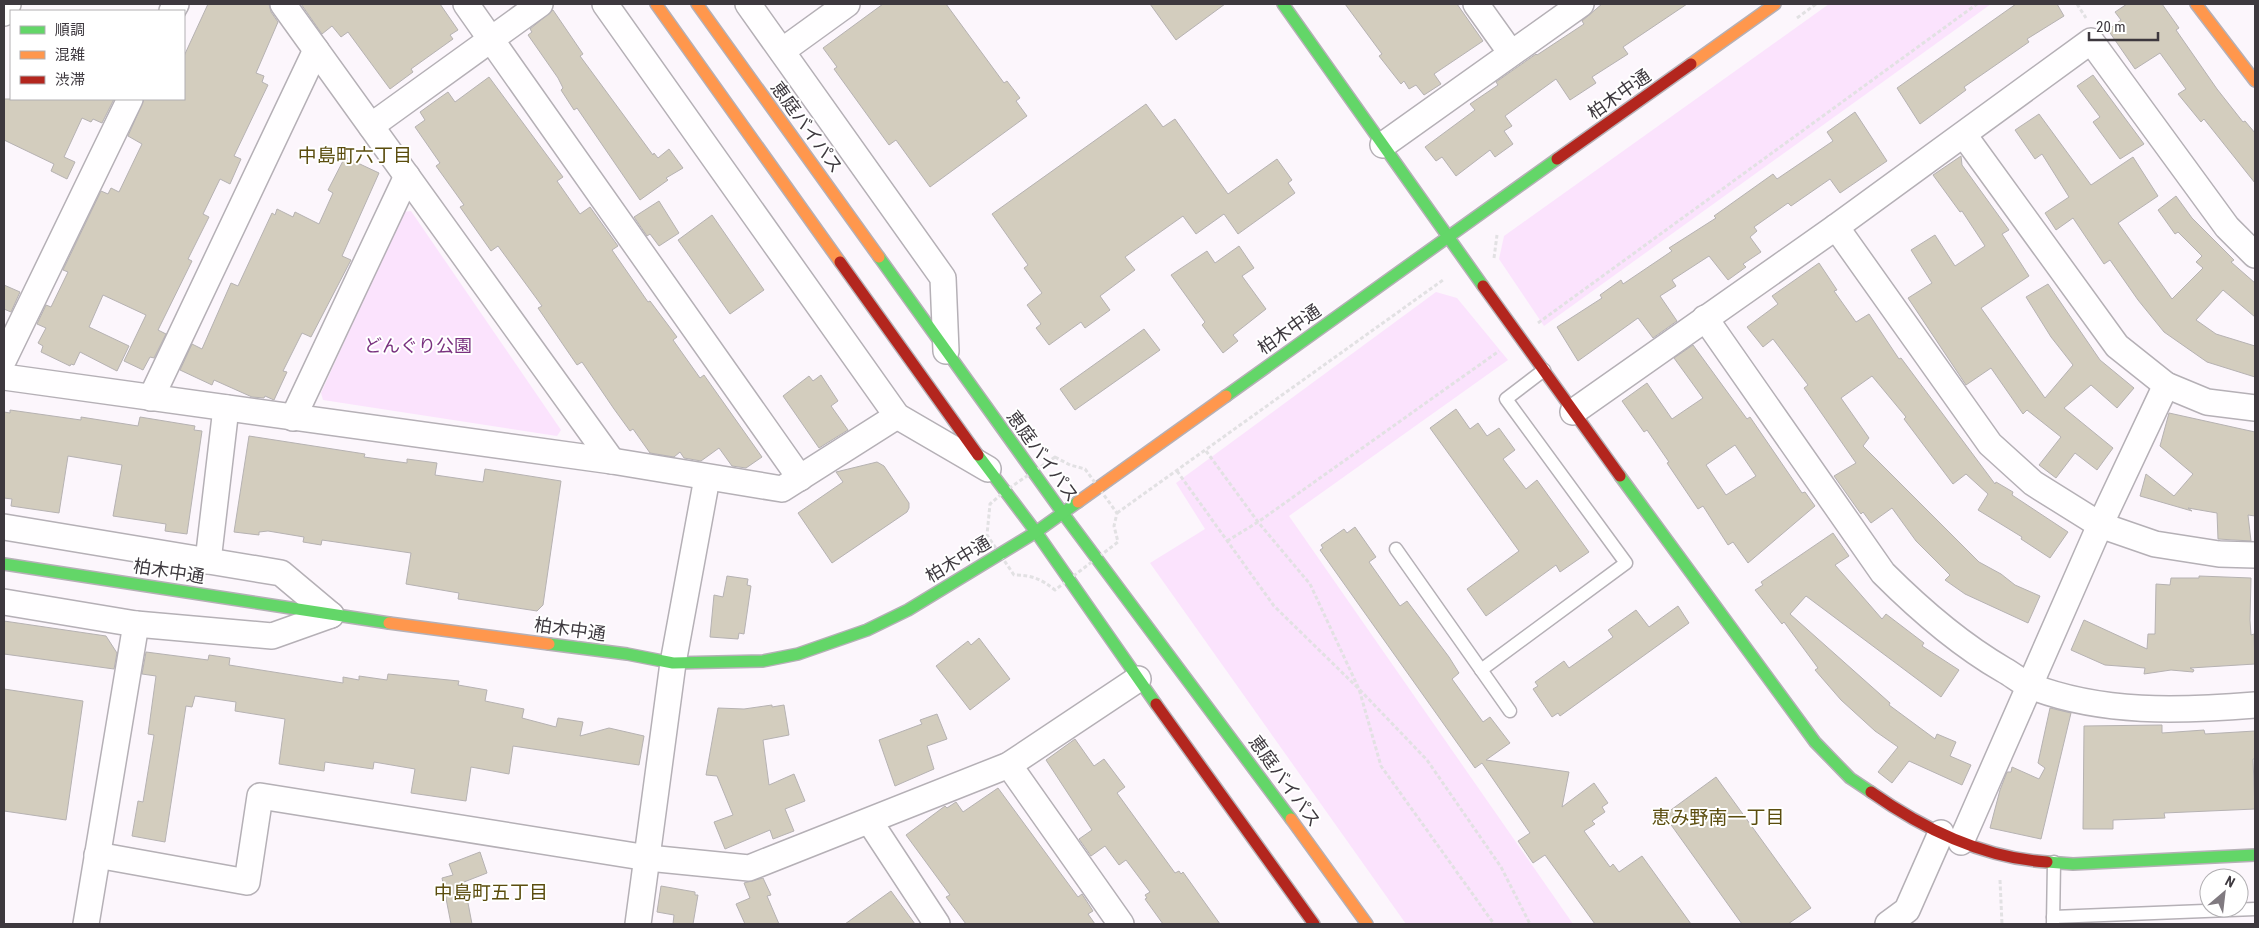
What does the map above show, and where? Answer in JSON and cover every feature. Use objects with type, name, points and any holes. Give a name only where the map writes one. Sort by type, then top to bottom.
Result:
[{"type":"main road","points":[[656,4],[988,469],[1036,532],[1138,679],[1314,924]]},
{"type":"main road","name":"恵庭バイパス","points":[[697,4],[1062,512],[1274,794],[1367,924]]},
{"type":"main road","points":[[1283,4],[1573,412],[1814,742],[1850,778],[1896,810],[1951,837],[2005,856],[2073,864],[2255,855]]},
{"type":"main road","name":"柏木中通","points":[[4,564],[331,615],[627,654],[673,663],[763,661],[798,654],[837,641],[908,610],[1036,532],[1776,4]]},
{"type":"main road","points":[[2196,4],[2255,81]]},
{"type":"street","points":[[4,13],[8,4]]},
{"type":"street","points":[[282,4],[612,462]]},
{"type":"street","points":[[466,4],[800,478]]},
{"type":"street","points":[[371,126],[540,4]]},
{"type":"street","points":[[606,4],[897,416],[988,469]]},
{"type":"street","points":[[748,4],[943,278],[946,351]]},
{"type":"street","points":[[782,51],[847,4]]},
{"type":"street","points":[[1476,4],[1511,53]]},
{"type":"street","points":[[1383,145],[1580,4]]},
{"type":"street","points":[[1573,412],[1836,227],[2091,42],[2226,227],[2255,255]]},
{"type":"street","points":[[151,398],[316,50]]},
{"type":"street","points":[[4,359],[130,100]]},
{"type":"street","points":[[1964,135],[2117,346],[2166,385],[2207,402],[2255,408]]},
{"type":"street","points":[[293,418],[406,176]]},
{"type":"street","points":[[1836,227],[1990,444],[2033,484],[2100,525],[2155,544],[2219,554],[2255,555]]},
{"type":"street","points":[[1705,318],[1883,573],[1913,604],[1982,658],[2030,685],[2090,703],[2131,709],[2255,705]]},
{"type":"street","points":[[4,377],[612,462],[782,489],[897,416]]},
{"type":"street","points":[[1888,924],[1908,910],[1951,837],[2030,685],[2100,525],[2166,385]]},
{"type":"street","points":[[208,561],[226,408]]},
{"type":"street","points":[[638,924],[673,663],[707,478]]},
{"type":"street","points":[[4,527],[281,573],[331,615]]},
{"type":"street","points":[[4,602],[136,624],[272,636],[331,615]]},
{"type":"street","points":[[86,924],[136,624]]},
{"type":"street","points":[[98,855],[247,882],[260,796],[648,858],[748,868],[870,822],[1009,765],[1138,679]]},
{"type":"street","points":[[1009,765],[1121,924]]},
{"type":"street","points":[[870,822],[937,924]]},
{"type":"lane","points":[[1481,670],[1626,563],[1506,399],[1544,370]]},
{"type":"lane","points":[[1396,549],[1510,711]]},
{"type":"lane","points":[[2054,862],[2053,921],[2255,909]]},
{"type":"path","points":[[1537,323],[1977,4]]},
{"type":"path","points":[[1117,513],[1444,280]]},
{"type":"path","points":[[1532,315],[1543,331]]},
{"type":"path","points":[[1227,541],[1258,522],[1507,345]]},
{"type":"path","points":[[1206,451],[1258,522],[1310,584],[1359,689],[1381,766],[1494,924]]},
{"type":"path","points":[[1177,471],[1274,606],[1359,689],[1427,760],[1502,867],[1530,924]]},
{"type":"path","points":[[1999,871],[2002,924]]},
{"type":"green space","points":[[1829,4],[1991,4],[1544,326],[1499,259],[1504,236]]},
{"type":"green space","name":"どんぐり公園","points":[[411,211],[561,430],[557,436],[323,400],[321,393],[403,212]]},
{"type":"green space","points":[[1436,292],[1457,298],[1508,360],[1289,516],[1573,924],[1406,924],[1150,563],[1205,529],[1176,483]]},
{"type":"building","points":[[208,4],[269,4],[271,12],[278,22],[256,73],[264,76],[262,82],[268,85],[234,156],[241,159],[230,184],[220,179],[203,214],[209,217],[188,259],[192,261],[158,330],[166,334],[154,358],[150,357],[143,370],[124,361],[146,315],[103,295],[89,327],[129,346],[117,371],[80,352],[74,365],[71,364],[70,366],[41,352],[43,346],[38,343],[46,328],[37,324],[46,305],[51,307],[68,272],[63,270],[101,191],[108,194],[111,188],[119,192],[142,144],[128,136],[144,100],[185,100],[185,54]]},
{"type":"building","points":[[301,4],[440,4],[458,30],[450,35],[453,39],[411,69],[413,72],[390,89],[348,32],[341,37],[332,26],[322,34]]},
{"type":"building","points":[[883,4],[946,4],[1004,83],[1007,81],[1020,98],[1016,101],[1027,116],[930,187],[896,140],[889,145],[834,69],[837,67],[823,48]]},
{"type":"building","points":[[1150,4],[1225,4],[1176,40]]},
{"type":"building","points":[[1345,4],[1457,4],[1483,41],[1434,74],[1441,84],[1424,95],[1416,85],[1409,89],[1404,81],[1401,84],[1379,56],[1382,54]]},
{"type":"building","points":[[1602,4],[1687,4],[1623,47],[1628,54],[1592,77],[1596,83],[1570,100],[1556,79],[1505,116],[1512,126],[1504,131],[1513,144],[1495,157],[1490,150],[1456,176],[1442,157],[1436,161],[1425,147],[1475,110],[1470,104],[1498,85],[1496,82],[1584,24],[1582,21]]},
{"type":"building","points":[[2016,4],[2057,4],[2064,16],[2027,39],[2029,42],[1964,87],[1966,90],[1920,124],[1897,88]]},
{"type":"building","points":[[2127,4],[2162,4],[2179,28],[2176,30],[2217,89],[2243,122],[2245,121],[2255,133],[2255,183],[2204,119],[2201,122],[2178,94],[2186,89],[2160,53],[2135,69],[2108,30],[2121,20],[2115,12]]},
{"type":"building","points":[[553,10],[583,54],[580,56],[653,155],[654,153],[658,158],[669,149],[683,168],[666,178],[668,180],[640,200],[577,108],[574,110],[561,90],[563,88],[558,78],[528,35],[532,32],[530,29]]},
{"type":"building","points":[[2093,75],[2144,144],[2120,159],[2093,122],[2100,117],[2077,86]]},
{"type":"building","points":[[489,77],[563,177],[557,181],[580,214],[590,207],[618,246],[612,250],[648,302],[650,301],[677,337],[673,340],[700,378],[704,375],[762,457],[746,468],[732,466],[719,448],[701,461],[684,458],[680,452],[674,457],[650,453],[633,429],[630,431],[582,362],[577,365],[538,308],[542,306],[498,246],[491,251],[460,207],[464,205],[436,166],[440,163],[415,127],[425,120],[420,112],[448,92],[455,102]]},
{"type":"building","points":[[4,99],[114,100],[102,123],[93,119],[91,122],[82,118],[64,157],[75,162],[67,179],[51,171],[54,164],[4,140]]},
{"type":"building","points":[[1146,104],[1163,127],[1175,119],[1228,194],[1277,159],[1292,180],[1288,183],[1295,193],[1238,234],[1224,214],[1196,234],[1183,216],[1125,257],[1135,270],[1100,296],[1110,310],[1085,328],[1081,322],[1049,345],[1036,328],[1041,324],[1027,305],[1042,293],[1024,268],[1028,265],[992,214]]},
{"type":"building","points":[[1855,112],[1887,161],[1840,193],[1830,179],[1791,206],[1788,203],[1754,227],[1757,231],[1750,237],[1761,252],[1743,264],[1746,267],[1728,280],[1709,256],[1672,280],[1676,286],[1660,296],[1677,321],[1653,338],[1638,318],[1578,361],[1557,327],[1602,298],[1600,295],[1621,280],[1623,284],[1672,251],[1669,248],[1716,218],[1714,216],[1773,174],[1777,179],[1833,141],[1827,132]]},
{"type":"building","points":[[2039,114],[2091,185],[2133,157],[2158,196],[2118,223],[2172,299],[2203,268],[2196,262],[2202,256],[2178,232],[2175,234],[2158,210],[2176,196],[2192,218],[2234,260],[2231,262],[2255,283],[2255,317],[2223,290],[2196,320],[2216,334],[2255,346],[2255,377],[2207,362],[2164,332],[2138,300],[2110,260],[2104,264],[2073,218],[2056,230],[2045,213],[2069,197],[2042,154],[2035,159],[2015,130]]},
{"type":"building","points":[[1961,156],[1962,165],[2009,230],[2002,234],[2029,276],[1981,308],[2045,398],[2073,365],[2051,337],[2026,297],[2048,284],[2100,360],[2134,388],[2117,408],[2091,385],[2064,408],[2113,448],[2097,470],[2075,453],[2056,478],[2039,465],[2061,437],[2027,410],[2023,414],[1991,368],[1966,385],[1908,298],[1932,283],[1911,250],[1935,235],[1955,266],[1985,246],[1962,211],[1960,212],[1933,175]]},
{"type":"building","points":[[345,157],[379,173],[342,256],[351,260],[311,337],[302,333],[283,371],[287,372],[274,400],[265,396],[264,398],[252,397],[214,380],[212,385],[180,370],[192,344],[202,349],[231,283],[238,286],[272,213],[275,215],[277,209],[293,217],[295,212],[319,224],[333,193],[328,190]]},
{"type":"building","points":[[659,201],[679,233],[659,246],[650,234],[647,236],[634,217]]},
{"type":"building","points":[[712,215],[764,290],[730,314],[678,240]]},
{"type":"building","points":[[1239,246],[1254,268],[1242,276],[1266,309],[1233,335],[1238,341],[1223,353],[1202,325],[1205,322],[1171,275],[1207,251],[1215,263]]},
{"type":"building","points":[[1819,263],[1837,290],[1834,291],[1856,322],[1869,314],[1899,359],[1901,358],[1995,484],[1996,482],[2013,492],[2012,495],[2068,532],[2050,558],[2021,539],[2022,537],[1978,510],[1988,494],[1966,474],[1953,484],[1904,419],[1906,417],[1872,376],[1841,398],[1869,438],[1863,446],[1979,562],[2001,574],[2015,585],[2040,596],[2028,623],[1965,594],[1945,580],[1950,575],[1916,541],[1892,508],[1871,523],[1863,512],[1861,514],[1834,476],[1856,463],[1804,388],[1808,385],[1773,339],[1763,347],[1747,327],[1778,304],[1772,296]]},
{"type":"building","points":[[4,285],[20,292],[11,312],[4,309]]},
{"type":"building","points":[[1144,329],[1160,350],[1075,410],[1060,389]]},
{"type":"building","points":[[1693,345],[1747,419],[1750,417],[1802,493],[1805,492],[1815,506],[1748,563],[1733,542],[1728,545],[1703,506],[1698,509],[1647,430],[1644,432],[1622,401],[1647,383],[1672,419],[1703,398],[1674,358]],"holes":[[[1735,445],[1756,476],[1726,495],[1706,465]]]},
{"type":"building","points":[[821,375],[838,401],[831,406],[848,430],[819,448],[783,396],[809,376],[813,381]]},
{"type":"building","points":[[1456,409],[1470,429],[1478,423],[1487,436],[1499,428],[1515,450],[1503,459],[1526,489],[1537,480],[1589,552],[1560,572],[1556,565],[1486,616],[1467,589],[1519,551],[1430,428]]},
{"type":"building","points":[[10,410],[81,420],[81,417],[138,426],[140,417],[195,426],[194,430],[202,431],[187,534],[165,531],[166,524],[113,516],[122,465],[68,456],[59,513],[11,506],[12,499],[4,498],[4,412],[10,413]]},
{"type":"building","points":[[2169,413],[2255,432],[2255,516],[2248,515],[2251,541],[2218,539],[2217,513],[2188,508],[2192,511],[2140,496],[2146,474],[2174,496],[2193,474],[2160,446]]},
{"type":"building","points":[[249,436],[365,454],[364,457],[407,463],[407,459],[437,463],[435,475],[483,482],[485,469],[561,481],[543,605],[537,611],[458,599],[459,593],[406,584],[411,553],[322,540],[321,545],[303,542],[304,537],[268,531],[259,532],[259,535],[234,532]]},
{"type":"building","points":[[877,462],[884,466],[909,503],[909,508],[907,512],[832,563],[798,513],[843,482],[836,472]]},
{"type":"building","points":[[1355,527],[1376,557],[1369,562],[1400,606],[1407,601],[1449,657],[1459,673],[1452,679],[1483,722],[1490,717],[1510,743],[1486,760],[1569,772],[1562,807],[1594,783],[1608,803],[1602,807],[1605,812],[1592,821],[1595,824],[1584,831],[1610,867],[1613,864],[1619,872],[1642,856],[1691,924],[1595,924],[1545,855],[1533,863],[1518,841],[1530,833],[1482,763],[1475,768],[1320,550],[1323,548],[1321,545],[1344,529],[1347,533]]},
{"type":"building","points":[[1833,533],[1849,556],[1835,565],[1882,619],[1886,614],[1924,643],[1922,646],[1959,670],[1941,697],[1806,596],[1790,614],[1890,703],[1889,705],[1935,739],[1937,734],[1956,742],[1950,756],[1971,765],[1962,785],[1909,761],[1892,783],[1878,772],[1898,747],[1875,731],[1841,700],[1815,670],[1818,668],[1784,622],[1782,624],[1755,590],[1763,585],[1761,582]]},
{"type":"building","points":[[727,576],[748,579],[747,585],[751,586],[744,634],[739,633],[738,639],[710,637],[714,595],[723,597]]},
{"type":"building","points":[[2199,576],[2251,578],[2250,620],[2251,635],[2254,634],[2255,664],[2190,668],[2194,670],[2193,672],[2171,670],[2144,674],[2145,668],[2105,665],[2071,650],[2084,620],[2147,649],[2148,634],[2155,634],[2156,584],[2170,585],[2171,578],[2199,578]]},
{"type":"building","points":[[1678,606],[1689,623],[1560,716],[1558,713],[1552,717],[1533,689],[1538,686],[1535,682],[1564,661],[1569,668],[1613,637],[1608,630],[1636,610],[1649,627]]},
{"type":"building","points":[[4,621],[106,636],[117,653],[114,669],[4,654]]},
{"type":"building","points":[[979,638],[1010,679],[970,710],[936,666],[968,641],[971,645]]},
{"type":"building","points":[[146,652],[208,660],[209,655],[230,658],[229,665],[343,683],[343,677],[359,680],[359,676],[387,680],[388,674],[459,681],[458,685],[487,690],[485,701],[524,709],[522,718],[556,727],[558,718],[583,722],[580,736],[609,728],[644,736],[639,765],[513,746],[509,774],[471,767],[466,801],[411,793],[415,769],[374,762],[373,769],[325,762],[324,771],[279,764],[285,719],[235,711],[236,702],[195,696],[192,707],[186,706],[165,842],[132,836],[138,801],[143,802],[154,735],[148,734],[156,676],[142,674]]},
{"type":"building","points":[[4,689],[83,701],[66,820],[4,811]]},
{"type":"building","points":[[772,705],[772,707],[784,705],[789,735],[763,740],[769,785],[794,774],[805,801],[785,809],[794,831],[773,839],[770,830],[725,849],[714,822],[733,815],[717,776],[706,775],[718,708],[744,709]]},
{"type":"building","points":[[2050,708],[2071,713],[2041,839],[1990,828],[2007,772],[2011,772],[2012,767],[2039,779],[2045,768],[2038,763]]},
{"type":"building","points":[[937,714],[947,739],[927,746],[934,769],[895,786],[879,740],[922,724],[920,720]]},
{"type":"building","points":[[2162,725],[2162,733],[2204,730],[2205,734],[2255,731],[2255,759],[2253,759],[2255,809],[2164,813],[2165,818],[2113,820],[2113,829],[2083,829],[2084,726]]},
{"type":"building","points":[[1075,739],[1094,766],[1104,759],[1125,787],[1117,793],[1175,873],[1179,871],[1181,874],[1183,872],[1220,924],[1163,924],[1145,899],[1147,898],[1145,895],[1150,892],[1126,860],[1119,865],[1105,846],[1091,856],[1079,839],[1092,830],[1046,760]]},
{"type":"building","points":[[1716,777],[1811,908],[1788,924],[1742,924],[1664,815]]},
{"type":"building","points":[[998,788],[1078,897],[1082,894],[1093,911],[1088,914],[1095,924],[966,924],[946,897],[950,895],[906,835],[945,806],[947,808],[956,802],[963,812]]},
{"type":"building","points":[[480,852],[487,873],[464,882],[472,924],[451,924],[442,878],[453,875],[449,864]]},
{"type":"building","points":[[763,878],[771,895],[767,896],[779,924],[745,924],[736,904],[750,898],[744,883]]},
{"type":"building","points":[[661,886],[695,892],[695,895],[698,895],[693,924],[673,924],[674,915],[657,912]]},
{"type":"building","points":[[891,891],[915,924],[845,924]]},
{"type":"traffic: fast","points":[[1283,4],[1483,286]]},
{"type":"traffic: fast","points":[[1226,396],[1557,159]]},
{"type":"traffic: fast","points":[[879,257],[1062,512],[1291,819]]},
{"type":"traffic: fast","points":[[978,455],[1036,532],[1156,704]]},
{"type":"traffic: fast","points":[[1620,476],[1815,742],[1850,778],[1871,792]]},
{"type":"traffic: fast","points":[[549,644],[627,654],[673,663],[763,661],[798,654],[867,630],[908,610],[1036,532],[1078,502]]},
{"type":"traffic: fast","points":[[4,564],[389,623]]},
{"type":"traffic: fast","points":[[2047,862],[2073,864],[2255,855]]},
{"type":"traffic: slow","points":[[656,4],[840,262]]},
{"type":"traffic: slow","points":[[697,4],[879,257]]},
{"type":"traffic: slow","points":[[1691,64],[1775,4]]},
{"type":"traffic: slow","points":[[2196,4],[2255,81]]},
{"type":"traffic: slow","points":[[1078,502],[1226,396]]},
{"type":"traffic: slow","points":[[389,623],[549,644]]},
{"type":"traffic: slow","points":[[1291,819],[1367,924]]},
{"type":"traffic: jam","points":[[1557,159],[1691,64]]},
{"type":"traffic: jam","points":[[840,262],[978,455]]},
{"type":"traffic: jam","points":[[1483,286],[1620,476]]},
{"type":"traffic: jam","points":[[1156,704],[1314,924]]},
{"type":"traffic: jam","points":[[1871,792],[1911,818],[1977,848],[2023,859],[2047,862]]},
{"type":"district","name":"中島町六丁目","points":[[355,155]]},
{"type":"district","name":"恵み野南一丁目","points":[[1718,817]]},
{"type":"district","name":"中島町五丁目","points":[[491,892]]}]
